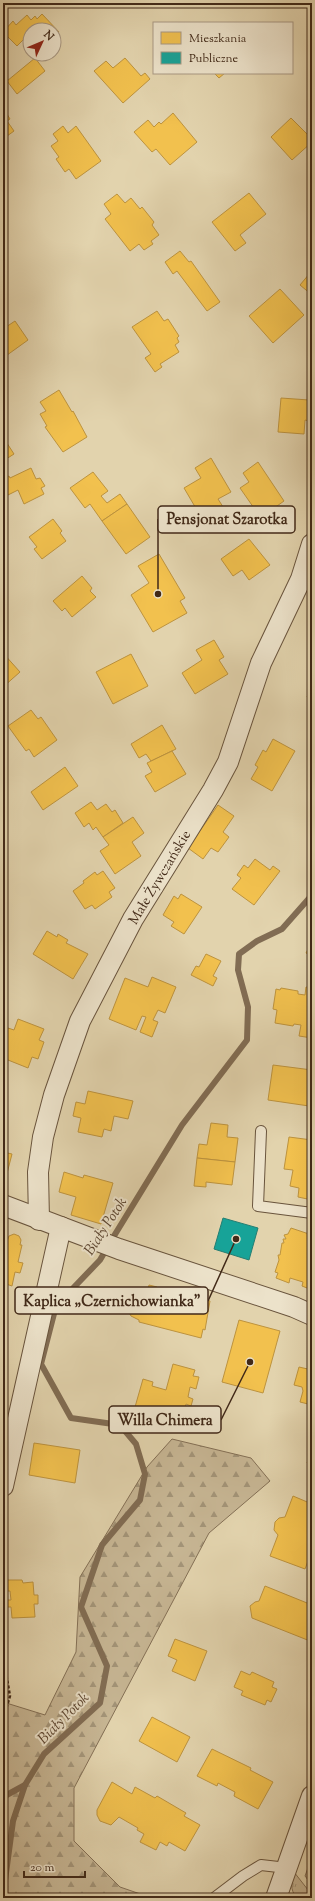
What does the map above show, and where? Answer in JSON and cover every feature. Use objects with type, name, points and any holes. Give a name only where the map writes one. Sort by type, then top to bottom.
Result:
[{"type":"street","name":"Małe Żywczańskie","points":[[39,1220],[38,1172],[43,1137],[56,1088],[80,1020],[133,920],[213,790],[228,762],[255,677],[301,579],[312,544]]},
{"type":"street","points":[[3,1205],[39,1220],[119,1249],[294,1307],[312,1315]]},
{"type":"street","points":[[3,1486],[61,1227]]},
{"type":"street","points":[[276,1898],[312,1796]]},
{"type":"lane","points":[[261,1130],[258,1206],[312,1213]]},
{"type":"lane","points":[[214,1898],[243,1876],[262,1865],[287,1868]]},
{"type":"path","points":[[3,1656],[10,1696],[3,1720]]},
{"type":"green space","points":[[172,1439],[251,1458],[270,1481],[209,1533],[74,1788],[74,1841],[120,1887],[152,1898],[3,1898],[3,1702],[45,1715],[76,1652],[80,1577],[147,1467]]},
{"type":"green space","points":[[312,1857],[312,1885],[305,1876]]},
{"type":"green space","points":[[294,1872],[312,1895],[312,1898],[297,1898],[294,1895],[292,1879]]},
{"type":"building: Mieszkania","points":[[42,14],[50,22],[22,22],[22,41],[17,46],[3,32],[13,21],[16,25],[27,15],[31,20],[35,16],[37,19]]},
{"type":"building: Mieszkania","points":[[125,58],[141,76],[145,73],[150,79],[123,103],[94,71],[106,61],[113,68]]},
{"type":"building: Mieszkania","points":[[30,62],[38,62],[45,71],[17,94],[7,81]]},
{"type":"building: Mieszkania","points":[[215,74],[224,74],[219,78]]},
{"type":"building: Mieszkania","points":[[173,113],[197,142],[170,165],[156,149],[152,152],[134,132],[148,120],[154,127],[159,122],[161,124]]},
{"type":"building: Mieszkania","points":[[7,114],[10,119],[7,121],[14,131],[3,139],[3,116]]},
{"type":"building: Mieszkania","points":[[291,118],[312,139],[312,142],[292,160],[271,137]]},
{"type":"building: Mieszkania","points":[[63,126],[68,133],[76,126],[101,161],[76,179],[69,169],[65,172],[56,159],[59,157],[51,146],[58,141],[53,134]]},
{"type":"building: Mieszkania","points":[[249,193],[266,214],[240,235],[246,243],[235,251],[212,222]]},
{"type":"building: Mieszkania","points":[[117,194],[125,203],[131,198],[140,209],[142,207],[154,222],[152,225],[159,235],[151,241],[153,244],[144,250],[139,244],[130,251],[105,219],[111,214],[104,204]]},
{"type":"building: Mieszkania","points":[[312,217],[312,227],[307,223]]},
{"type":"building: Mieszkania","points":[[180,251],[189,262],[191,261],[220,302],[207,311],[177,271],[173,274],[165,262]]},
{"type":"building: Mieszkania","points":[[310,273],[312,274],[312,295],[300,285]]},
{"type":"building: Mieszkania","points":[[280,289],[304,315],[273,343],[249,316]]},
{"type":"building: Mieszkania","points":[[157,311],[164,321],[168,319],[179,336],[177,338],[179,342],[175,345],[179,352],[160,364],[162,367],[155,372],[145,358],[151,354],[132,327]]},
{"type":"building: Mieszkania","points":[[15,321],[28,340],[3,358],[3,329]]},
{"type":"building: Mieszkania","points":[[59,390],[72,412],[73,411],[87,437],[63,452],[45,427],[47,426],[40,414],[46,411],[40,402]]},
{"type":"building: Mieszkania","points":[[281,398],[309,400],[308,410],[312,410],[312,422],[305,420],[304,434],[278,432]]},
{"type":"building: Mieszkania","points":[[3,437],[14,454],[3,461]]},
{"type":"building: Mieszkania","points":[[211,458],[231,492],[218,499],[225,510],[204,522],[184,488],[201,478],[195,468]]},
{"type":"building: Mieszkania","points":[[258,462],[284,501],[270,511],[272,514],[263,521],[240,488],[249,482],[243,473]]},
{"type":"building: Mieszkania","points":[[31,468],[36,479],[40,478],[45,486],[41,488],[44,494],[24,504],[18,490],[6,496],[3,491],[3,479],[9,476],[10,478]]},
{"type":"building: Mieszkania","points":[[93,472],[108,491],[101,496],[107,503],[120,494],[127,504],[102,521],[90,504],[85,508],[70,488]]},
{"type":"building: Mieszkania","points":[[127,504],[150,537],[126,554],[102,521]]},
{"type":"building: Mieszkania","points":[[53,519],[62,531],[60,533],[66,541],[42,559],[34,549],[37,547],[29,537]]},
{"type":"building: Mieszkania","points":[[249,539],[270,565],[249,580],[242,570],[233,576],[221,559]]},
{"type":"building: Mieszkania","points":[[159,554],[185,598],[180,601],[187,613],[153,632],[131,595],[149,583],[138,566]]},
{"type":"building: Mieszkania","points":[[82,576],[92,588],[90,591],[96,597],[72,617],[65,608],[62,611],[53,601]]},
{"type":"building: Mieszkania","points":[[214,640],[224,657],[219,660],[228,674],[195,694],[182,673],[202,660],[196,650]]},
{"type":"building: Mieszkania","points":[[3,653],[20,672],[3,687]]},
{"type":"building: Mieszkania","points":[[131,654],[148,686],[113,704],[96,672]]},
{"type":"building: Mieszkania","points":[[312,686],[312,699],[307,697]]},
{"type":"building: Mieszkania","points":[[31,710],[38,719],[41,717],[57,740],[34,757],[29,749],[26,751],[8,726]]},
{"type":"building: Mieszkania","points":[[162,725],[176,749],[151,761],[146,754],[139,758],[131,744]]},
{"type":"building: Mieszkania","points":[[273,739],[295,751],[272,791],[251,779],[258,767],[255,765],[263,750],[266,752]]},
{"type":"building: Mieszkania","points":[[172,751],[186,774],[155,792],[145,776],[152,772],[147,763]]},
{"type":"building: Mieszkania","points":[[65,767],[78,786],[43,810],[31,792]]},
{"type":"building: Mieszkania","points":[[91,802],[97,810],[106,804],[112,812],[115,810],[123,823],[103,837],[96,827],[93,830],[89,823],[84,827],[75,813]]},
{"type":"building: Mieszkania","points":[[218,805],[234,816],[223,832],[229,837],[218,852],[211,848],[203,859],[188,848]]},
{"type":"building: Mieszkania","points":[[133,817],[144,833],[132,842],[141,856],[115,874],[100,851],[109,845],[103,837]]},
{"type":"building: Mieszkania","points":[[255,859],[270,870],[273,866],[280,871],[254,905],[232,889],[241,878],[237,875],[244,865],[248,868]]},
{"type":"building: Mieszkania","points":[[103,871],[115,888],[109,892],[112,897],[95,909],[92,905],[85,909],[73,891],[95,872],[97,875]]},
{"type":"building: Mieszkania","points":[[181,894],[202,907],[184,934],[171,926],[174,922],[163,915],[174,896],[178,899]]},
{"type":"building: Mieszkania","points":[[3,913],[7,915],[3,922]]},
{"type":"building: Mieszkania","points":[[47,931],[57,937],[58,934],[68,940],[66,943],[88,954],[73,979],[33,954]]},
{"type":"building: Mieszkania","points":[[312,942],[312,956],[306,953]]},
{"type":"building: Mieszkania","points":[[206,954],[221,961],[213,976],[217,978],[213,986],[191,975],[196,966],[199,967]]},
{"type":"building: Mieszkania","points":[[152,977],[176,987],[165,1013],[158,1010],[153,1020],[158,1022],[152,1037],[140,1032],[146,1017],[142,1016],[136,1030],[109,1019],[125,978],[148,987]]},
{"type":"building: Mieszkania","points":[[306,987],[312,988],[312,1038],[299,1036],[301,1025],[294,1024],[293,1026],[275,1023],[277,1010],[273,1009],[276,989],[280,990],[281,988],[298,991],[298,994],[305,995]]},
{"type":"building: Mieszkania","points":[[18,1019],[44,1029],[39,1040],[44,1042],[38,1059],[32,1057],[28,1068],[3,1058],[7,1047],[3,1045],[3,1040],[8,1028],[14,1030]]},
{"type":"building: Mieszkania","points":[[273,1065],[312,1070],[312,1109],[309,1108],[309,1106],[268,1100]]},
{"type":"building: Mieszkania","points":[[88,1091],[133,1101],[128,1119],[114,1116],[111,1131],[104,1129],[102,1137],[78,1132],[81,1118],[73,1116],[76,1102],[85,1104]]},
{"type":"building: Mieszkania","points":[[211,1123],[228,1125],[227,1137],[238,1138],[235,1162],[197,1158],[199,1144],[207,1145]]},
{"type":"building: Mieszkania","points":[[289,1137],[312,1140],[312,1200],[298,1197],[299,1188],[290,1186],[293,1170],[284,1169]]},
{"type":"building: Mieszkania","points":[[3,1152],[12,1154],[4,1185],[3,1185]]},
{"type":"building: Mieszkania","points":[[197,1158],[235,1162],[232,1185],[206,1182],[206,1187],[194,1186]]},
{"type":"building: Mieszkania","points":[[64,1172],[83,1178],[84,1175],[113,1183],[101,1224],[71,1215],[76,1197],[59,1192]]},
{"type":"building: Mieszkania","points":[[291,1228],[312,1235],[312,1290],[302,1286],[303,1282],[290,1278],[289,1283],[276,1278],[278,1273],[275,1272],[279,1260],[278,1255],[280,1255],[282,1243],[284,1243],[283,1239],[286,1239],[284,1235],[288,1234]]},
{"type":"building: Mieszkania","points":[[14,1234],[19,1236],[21,1240],[20,1245],[22,1245],[18,1262],[23,1263],[20,1273],[15,1272],[12,1286],[3,1283],[3,1240],[7,1241],[9,1236]]},
{"type":"building: Mieszkania","points":[[149,1285],[157,1287],[156,1289],[179,1296],[180,1293],[210,1301],[205,1330],[203,1329],[201,1338],[139,1322],[139,1320],[131,1316],[126,1308],[127,1297],[135,1289],[148,1289]]},
{"type":"building: Mieszkania","points":[[239,1320],[280,1331],[263,1393],[222,1382]]},
{"type":"building: Mieszkania","points":[[173,1364],[195,1370],[193,1376],[199,1377],[196,1389],[190,1387],[188,1397],[193,1399],[191,1406],[186,1404],[182,1418],[160,1412],[154,1419],[133,1414],[143,1379],[153,1382],[152,1386],[166,1390]]},
{"type":"building: Mieszkania","points":[[299,1367],[312,1370],[312,1405],[300,1402],[303,1391],[302,1387],[294,1385]]},
{"type":"building: Mieszkania","points":[[34,1443],[80,1450],[75,1483],[29,1475]]},
{"type":"building: Mieszkania","points":[[312,1450],[312,1465],[307,1463]]},
{"type":"building: Mieszkania","points":[[293,1496],[312,1504],[312,1563],[308,1561],[305,1569],[270,1556],[278,1535],[274,1530],[275,1522],[279,1518],[285,1517]]},
{"type":"building: Mieszkania","points":[[6,1580],[22,1580],[23,1583],[33,1582],[34,1595],[38,1595],[38,1604],[34,1604],[35,1617],[12,1618],[11,1607],[7,1607],[6,1600],[11,1600],[10,1591],[7,1591]]},
{"type":"building: Mieszkania","points":[[265,1586],[312,1605],[312,1636],[310,1641],[252,1618],[250,1606],[259,1601]]},
{"type":"building: Mieszkania","points":[[175,1639],[207,1651],[195,1681],[172,1671],[177,1660],[168,1656]]},
{"type":"building: Mieszkania","points":[[241,1671],[250,1675],[252,1672],[274,1682],[272,1687],[277,1689],[271,1702],[267,1700],[265,1705],[241,1695],[243,1691],[234,1687]]},
{"type":"building: Mieszkania","points":[[152,1717],[190,1737],[177,1762],[139,1741]]},
{"type":"building: Mieszkania","points":[[212,1749],[251,1768],[250,1770],[273,1782],[258,1809],[234,1796],[235,1792],[218,1783],[217,1786],[197,1776]]},
{"type":"building: Mieszkania","points":[[112,1782],[132,1794],[135,1787],[155,1798],[157,1796],[186,1813],[184,1816],[200,1825],[185,1851],[169,1842],[167,1846],[160,1842],[156,1850],[140,1842],[144,1834],[137,1830],[138,1828],[119,1817],[111,1825],[100,1821],[97,1815],[97,1810]]},
{"type":"building: Publiczne","points":[[223,1218],[258,1228],[249,1260],[214,1249]]},
{"type":"waterway","name":"Biały Potok","points":[[3,1895],[13,1821],[25,1785],[44,1754],[100,1703],[107,1666],[81,1607],[102,1545],[140,1500],[145,1474],[136,1444],[120,1425],[71,1418],[41,1364],[56,1306],[100,1260],[182,1125],[247,1040],[248,1007],[238,970],[239,954],[257,941],[282,929],[312,895]]},
{"type":"waterway","points":[[3,1797],[25,1785]]},
{"type":"place","name":"Pensjonat Szarotka","points":[[158,594]]},
{"type":"place","name":"Kaplica „Czernichowianka\"","points":[[236,1239]]},
{"type":"place","name":"Willa Chimera","points":[[250,1362]]}]
